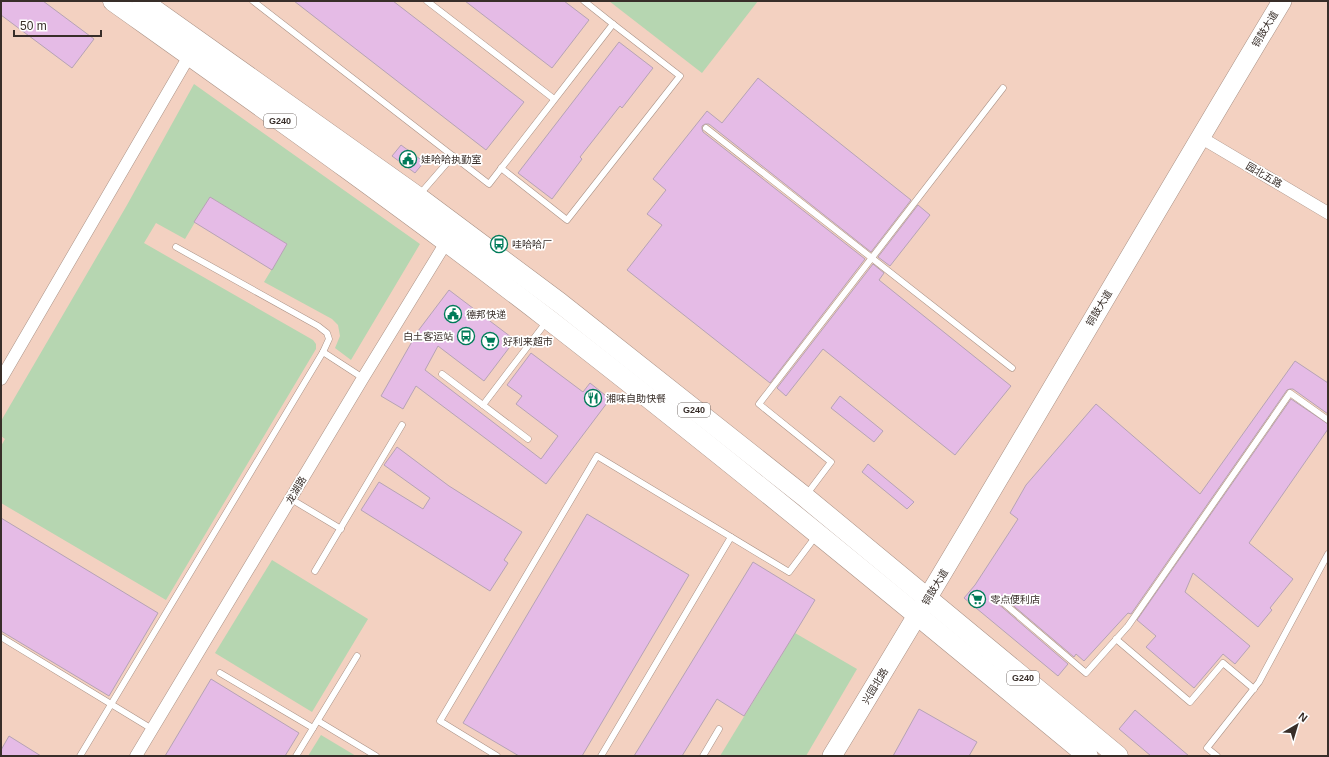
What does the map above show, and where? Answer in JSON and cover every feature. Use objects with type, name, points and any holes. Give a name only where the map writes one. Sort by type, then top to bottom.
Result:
[{"type":"highway","name":"G240","points":[[112,1],[193,48],[418,197],[560,303],[805,497],[923,607],[1088,756]]},
{"type":"highway","name":"G240","points":[[150,5],[193,48],[548,320],[819,534],[923,607],[1118,756]]},
{"type":"main road","name":"铜鼓大道","points":[[923,607],[1200,137],[1282,1]]},
{"type":"main road","name":"兴园北路","points":[[832,756],[923,607]]},
{"type":"street","points":[[1,379],[193,48]]},
{"type":"street","name":"园北五路","points":[[1200,137],[1328,213]]},
{"type":"street","name":"龙湖路","points":[[136,756],[363,378],[457,225]]},
{"type":"lane","points":[[253,1],[489,184],[613,24]]},
{"type":"lane","points":[[427,1],[554,99]]},
{"type":"lane","points":[[501,168],[567,220],[680,76],[584,1]]},
{"type":"lane","points":[[805,497],[832,462],[759,404],[1004,88]]},
{"type":"lane","points":[[706,128],[1012,368]]},
{"type":"lane","points":[[418,197],[453,156]]},
{"type":"lane","points":[[80,756],[323,352],[329,339],[329,336],[323,330],[176,247]]},
{"type":"lane","points":[[483,405],[548,320]]},
{"type":"lane","points":[[323,352],[363,378]]},
{"type":"lane","points":[[442,374],[528,439]]},
{"type":"lane","points":[[999,599],[1086,672],[1132,619],[1290,393],[1328,420]]},
{"type":"lane","points":[[315,571],[402,425]]},
{"type":"lane","points":[[497,756],[440,721],[597,456],[789,572],[819,534]]},
{"type":"lane","points":[[291,499],[341,528]]},
{"type":"lane","points":[[601,756],[731,537]]},
{"type":"lane","points":[[1217,756],[1207,748],[1259,682],[1328,554]]},
{"type":"lane","points":[[1,637],[152,729]]},
{"type":"lane","points":[[1116,639],[1190,702],[1223,664],[1254,689]]},
{"type":"lane","points":[[296,756],[357,656]]},
{"type":"lane","points":[[220,673],[313,728]]},
{"type":"lane","points":[[318,721],[376,756]]},
{"type":"lane","points":[[702,756],[718,729]]},
{"type":"shaded area","points":[[1,1],[1328,1],[1328,756],[1,756]]},
{"type":"green space","points":[[609,1],[758,1],[702,73]]},
{"type":"green space","points":[[194,84],[420,244],[351,360],[335,348],[340,336],[338,325],[332,319],[264,282],[287,244],[210,197],[185,239],[156,223],[144,243],[313,340],[316,344],[316,349],[166,600],[1,503],[1,446],[5,439],[1,436],[1,421],[127,205]]},
{"type":"green space","points":[[272,560],[368,619],[312,712],[215,653]]},
{"type":"green space","points":[[795,633],[857,669],[806,756],[720,756]]},
{"type":"green space","points":[[321,735],[356,756],[308,756]]},
{"type":"building","points":[[1,1],[43,1],[94,39],[72,68],[1,15]]},
{"type":"building","points":[[294,1],[393,1],[524,102],[486,150]]},
{"type":"building","points":[[465,1],[564,1],[589,20],[552,68]]},
{"type":"building","points":[[619,42],[653,68],[622,108],[620,106],[580,157],[582,159],[552,199],[518,173]]},
{"type":"building","points":[[758,78],[911,200],[871,252],[709,124],[702,126],[703,132],[865,259],[770,383],[627,270],[662,225],[647,214],[666,190],[653,179],[707,111],[722,123]]},
{"type":"building","name":"娃哈哈执勤室","points":[[401,145],[424,162],[415,173],[392,156]]},
{"type":"building","points":[[210,197],[287,244],[272,270],[194,222]]},
{"type":"building","points":[[918,205],[930,215],[890,266],[878,257]]},
{"type":"building","points":[[873,264],[884,273],[879,280],[1011,386],[955,455],[823,349],[786,396],[777,388]]},
{"type":"building","points":[[449,290],[515,340],[484,381],[438,346],[425,370],[541,459],[558,436],[516,404],[522,396],[507,385],[531,353],[583,392],[590,383],[610,399],[546,484],[416,386],[403,409],[381,396],[418,331]]},
{"type":"building","points":[[1295,361],[1328,383],[1328,414],[1293,389],[1287,390],[1131,614],[1128,613],[1084,661],[1076,654],[1074,657],[1002,596],[996,596],[996,602],[1068,664],[1058,676],[964,598],[975,585],[1018,519],[1010,513],[1026,485],[1096,404],[1200,494]]},
{"type":"building","points":[[840,396],[883,431],[874,442],[831,408]]},
{"type":"building","points":[[1291,399],[1328,424],[1328,429],[1249,543],[1293,579],[1270,608],[1272,610],[1258,627],[1193,573],[1185,592],[1250,646],[1235,664],[1223,654],[1194,688],[1146,647],[1156,636],[1137,620]]},
{"type":"building","points":[[397,447],[449,486],[522,532],[504,560],[508,563],[490,591],[361,510],[379,482],[423,509],[430,498],[384,465]]},
{"type":"building","points":[[868,464],[914,502],[907,509],[862,472]]},
{"type":"building","points":[[587,514],[689,575],[582,756],[519,756],[463,723]]},
{"type":"building","points":[[1,518],[158,613],[109,696],[1,631]]},
{"type":"building","points":[[753,562],[815,600],[795,633],[744,716],[717,699],[682,756],[634,756]]},
{"type":"building","points":[[211,679],[299,733],[285,756],[165,756]]},
{"type":"building","points":[[919,709],[977,742],[969,756],[893,756]]},
{"type":"building","points":[[1135,710],[1189,756],[1151,756],[1119,729]]},
{"type":"building","points":[[9,736],[41,756],[1,756],[1,750]]},
{"type":"place","name":"娃哈哈执勤室","points":[[408,159]]},
{"type":"place","name":"哇哈哈厂","points":[[499,244]]},
{"type":"place","name":"德邦快递","points":[[453,314]]},
{"type":"place","name":"白土客运站","points":[[466,336]]},
{"type":"place","name":"好利来超市","points":[[490,341]]},
{"type":"place","name":"湘味自助快餐","points":[[593,398]]},
{"type":"place","name":"零点便利店","points":[[977,599]]}]
